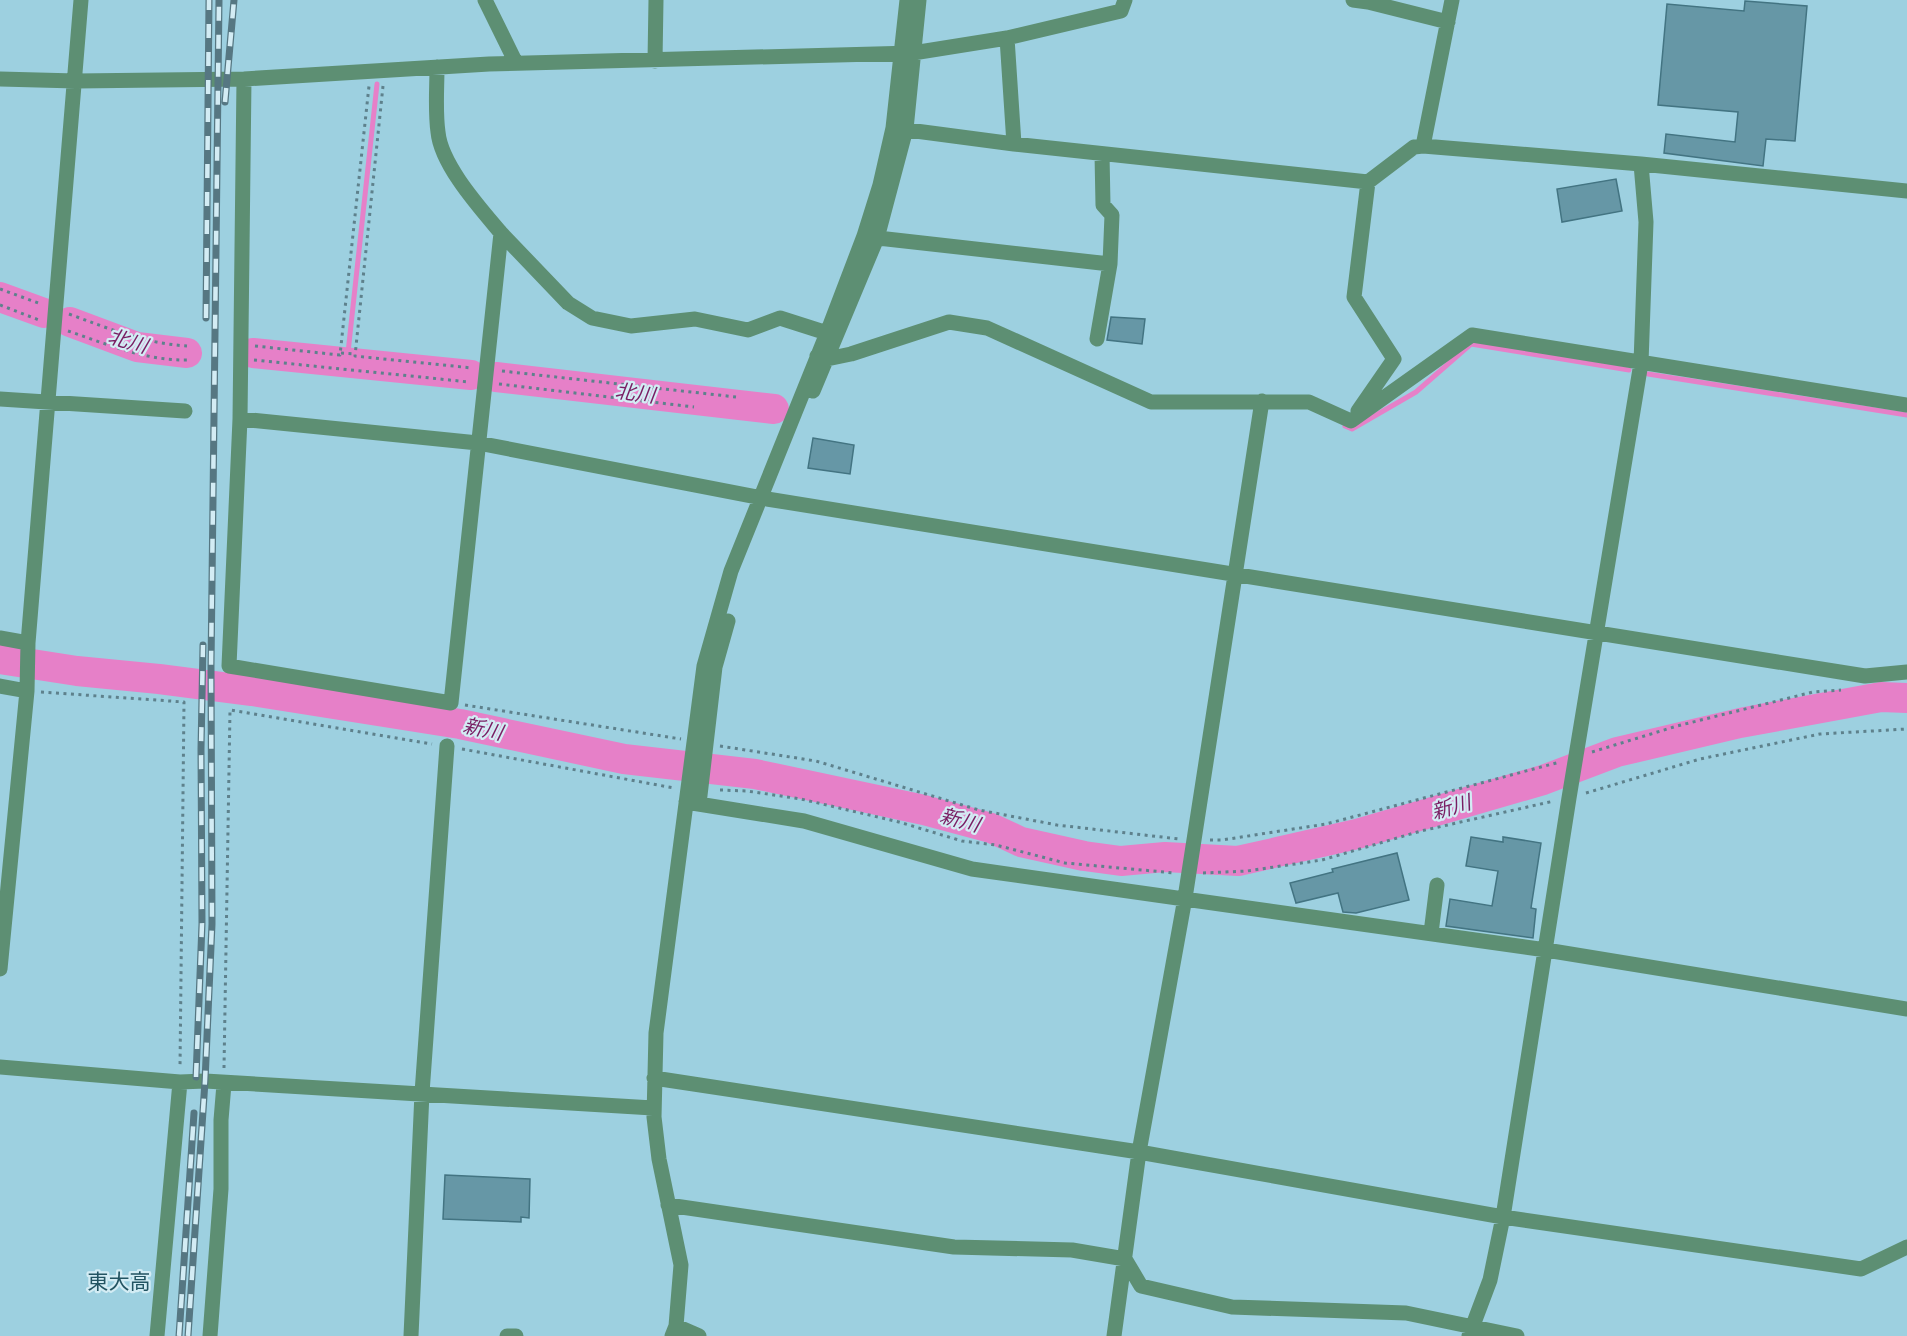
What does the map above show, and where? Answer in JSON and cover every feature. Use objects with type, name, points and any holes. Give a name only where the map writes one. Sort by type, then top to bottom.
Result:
[{"type":"street","points":[[0,969],[27,691],[28,643],[81,0]]},
{"type":"street","points":[[484,0],[516,63]]},
{"type":"street","points":[[655,61],[656,0]]},
{"type":"street","points":[[699,1336],[674,1331],[681,1265],[659,1159],[653,1108],[656,1033],[700,743],[704,666],[731,571],[870,237],[880,184],[899,129],[907,53],[908,0]]},
{"type":"street","points":[[907,53],[919,0]]},
{"type":"street","points":[[0,79],[76,81],[244,79],[516,63],[907,53],[1007,38],[1121,11],[1125,0]]},
{"type":"street","points":[[1353,0],[1448,22]]},
{"type":"street","points":[[1423,146],[1452,0]]},
{"type":"street","points":[[1007,38],[1014,144]]},
{"type":"street","points":[[437,67],[438,134],[449,164],[474,202],[568,303],[592,318],[631,327],[694,319],[748,330],[780,318],[826,333]]},
{"type":"street","points":[[244,79],[240,419],[229,666],[451,703],[501,233]]},
{"type":"street","points":[[899,129],[1102,154],[1368,182],[1414,147],[1423,146],[1641,164],[1907,191]]},
{"type":"street","points":[[1097,339],[1110,264],[1112,215],[1103,205],[1102,154]]},
{"type":"street","points":[[1472,1331],[1490,1280],[1503,1217],[1595,634],[1641,363],[1646,222],[1641,164]]},
{"type":"street","points":[[1351,421],[1394,359],[1354,297],[1368,182]]},
{"type":"street","points":[[870,237],[1110,264]]},
{"type":"street","points":[[822,357],[826,333],[870,237]]},
{"type":"street","points":[[822,357],[851,354],[949,322],[987,328],[1150,402],[1309,402],[1351,421]]},
{"type":"street","points":[[1351,421],[1472,335],[1907,405]]},
{"type":"street","points":[[0,399],[185,411]]},
{"type":"street","points":[[1114,1336],[1139,1152],[1185,898],[1262,401]]},
{"type":"street","points":[[240,419],[478,442],[763,498],[1595,634],[1865,676],[1907,672]]},
{"type":"street","points":[[0,638],[28,643]]},
{"type":"street","points":[[0,686],[27,691]]},
{"type":"street","points":[[411,1336],[422,1093],[447,746]]},
{"type":"street","points":[[693,796],[804,822],[972,869],[1546,950],[1907,1009]]},
{"type":"street","points":[[1431,933],[1437,885]]},
{"type":"street","points":[[0,1067],[180,1082],[205,1081],[224,1084],[422,1093],[653,1108]]},
{"type":"street","points":[[654,1078],[1139,1152],[1503,1217],[1861,1269],[1907,1247]]},
{"type":"street","points":[[157,1336],[180,1082]]},
{"type":"street","points":[[210,1336],[220,1211],[224,1084]]},
{"type":"street","points":[[668,1205],[954,1247],[1072,1250],[1125,1259],[1141,1286],[1232,1307],[1406,1313],[1472,1331],[1517,1336]]},
{"type":"street","points":[[507,1336],[516,1336]]},
{"type":"path","points":[[355,354],[383,83]]},
{"type":"path","points":[[341,353],[370,84]]},
{"type":"path","points":[[0,289],[140,339],[187,346]]},
{"type":"path","points":[[0,305],[131,352],[153,357],[188,360]]},
{"type":"path","points":[[241,351],[355,354],[355,356],[694,407]]},
{"type":"path","points":[[241,351],[486,376],[736,397]]},
{"type":"path","points":[[451,703],[816,761],[979,810],[1057,825],[1193,840],[1222,840],[1326,824],[1576,757],[1677,726],[1813,692],[1848,689]]},
{"type":"path","points":[[27,691],[184,702],[180,1082]]},
{"type":"path","points":[[224,1084],[230,710],[447,746],[693,796],[747,791],[801,799],[899,822],[962,841],[996,845],[1065,863],[1188,874],[1247,871],[1322,860],[1421,831],[1569,798],[1700,759],[1809,736],[1907,729]]},
{"type":"building","points":[[1745,1],[1807,6],[1795,141],[1766,139],[1763,166],[1664,153],[1666,134],[1735,142],[1738,112],[1658,105],[1667,4],[1744,11]]},
{"type":"building","points":[[1616,179],[1622,211],[1562,222],[1557,189]]},
{"type":"building","points":[[1111,317],[1145,319],[1142,344],[1107,340]]},
{"type":"building","points":[[813,438],[854,445],[850,474],[808,468]]},
{"type":"building","points":[[1471,837],[1503,842],[1503,837],[1541,843],[1531,908],[1536,909],[1533,938],[1446,926],[1450,899],[1492,906],[1498,871],[1466,866]]},
{"type":"building","points":[[1397,853],[1409,900],[1356,913],[1343,912],[1338,893],[1296,903],[1290,883],[1333,872],[1332,869]]},
{"type":"building","points":[[445,1175],[530,1179],[529,1218],[521,1217],[521,1222],[443,1219]]},
{"type":"waterway","points":[[347,362],[377,84]]},
{"type":"waterway","name":"北川","points":[[0,297],[44,313]]},
{"type":"waterway","name":"北川","points":[[70,322],[137,347],[187,353]]},
{"type":"waterway","points":[[1345,426],[1352,429],[1416,392],[1471,344],[1629,370]]},
{"type":"waterway","name":"北川","points":[[253,353],[471,375]]},
{"type":"waterway","points":[[1648,374],[1907,415]]},
{"type":"waterway","name":"北川","points":[[496,377],[774,409]]},
{"type":"waterway","name":"新川","points":[[0,659],[77,671],[252,691],[460,724],[624,759],[755,774],[924,810],[991,828],[1021,842],[1084,856],[1121,861],[1165,857],[1238,861],[1357,834],[1543,780],[1617,752],[1740,723],[1881,697],[1907,698]]},
{"type":"railway","points":[[206,318],[209,0]]},
{"type":"railway","points":[[188,1336],[205,1081],[212,924],[211,666],[219,0]]},
{"type":"railway","points":[[225,102],[234,0]]},
{"type":"railway","points":[[196,1077],[202,924],[203,645]]},
{"type":"railway","points":[[179,1336],[194,1113]]},
{"type":"district","name":"東大高","points":[[119,1282]]}]
